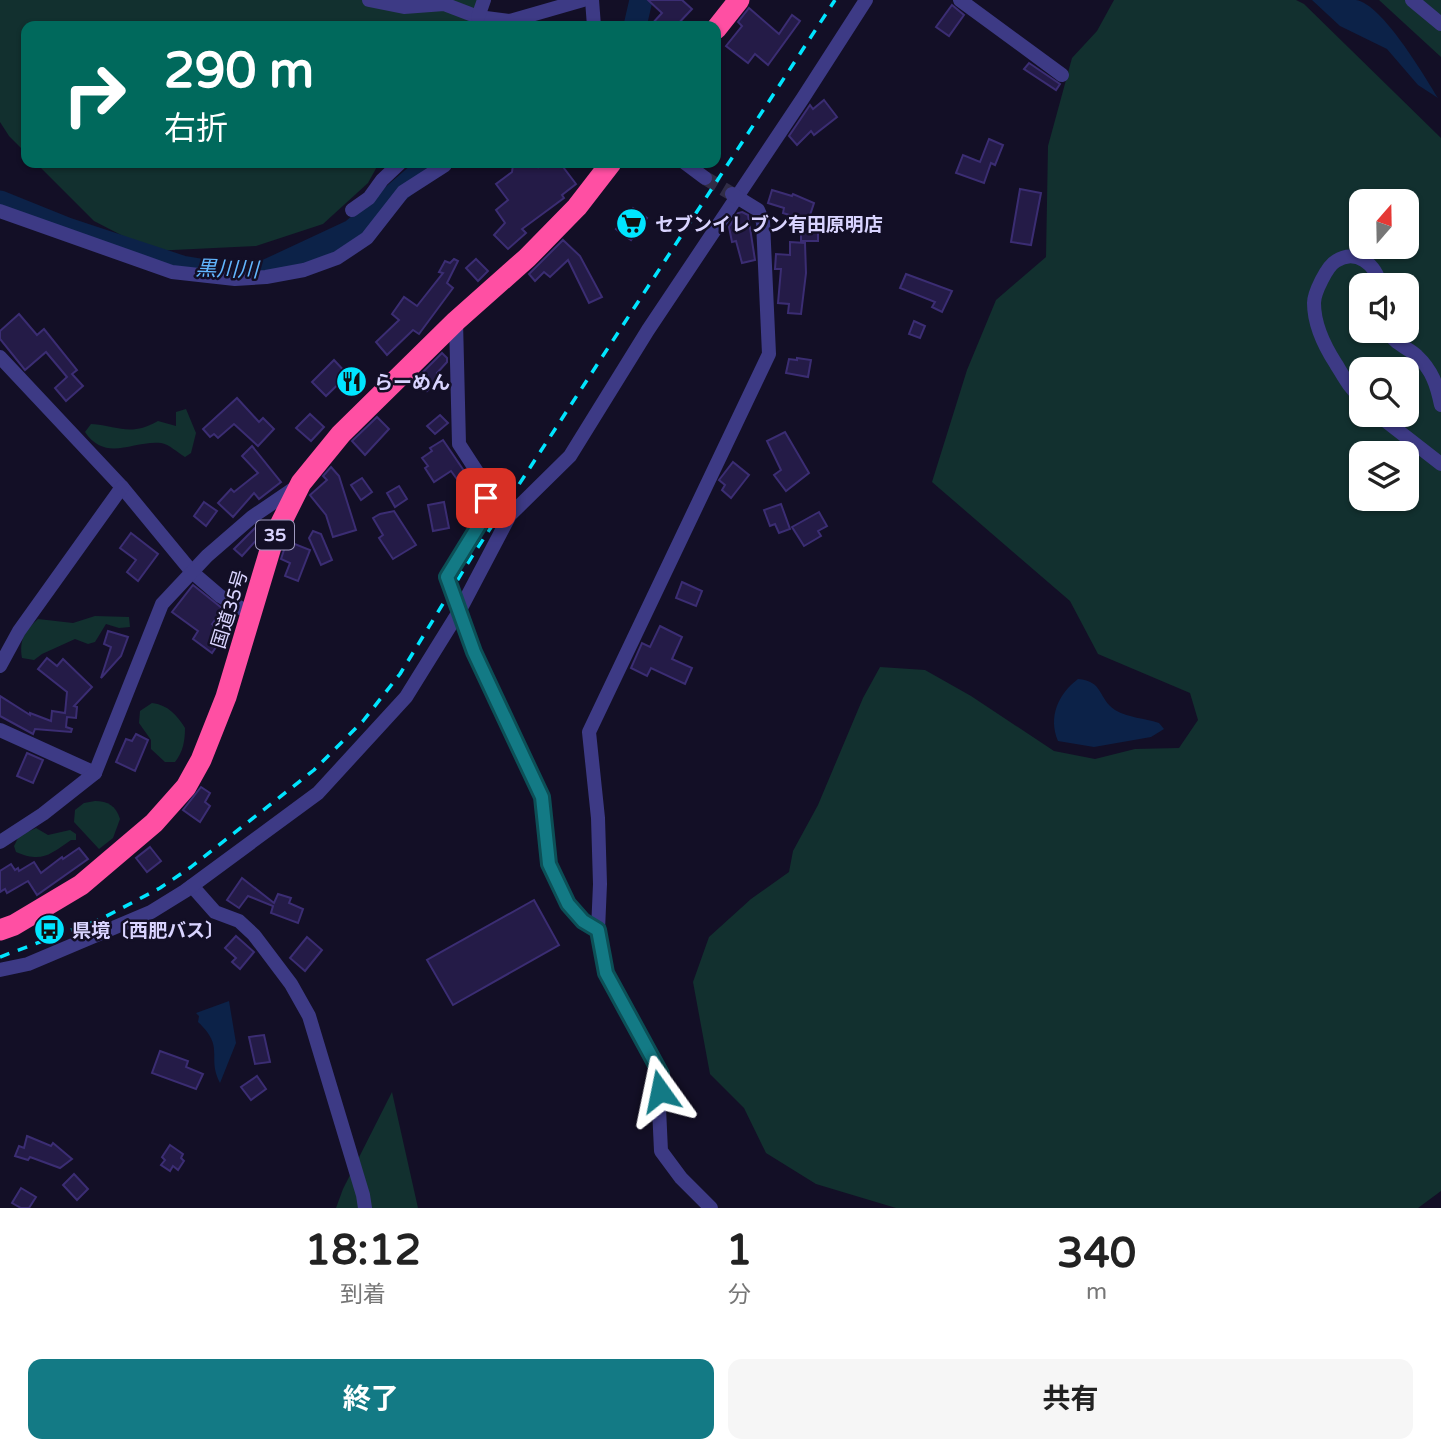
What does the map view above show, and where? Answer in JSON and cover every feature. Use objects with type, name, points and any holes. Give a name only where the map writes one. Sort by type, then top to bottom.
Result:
[{"type":"highway","points":[[721,22],[738,0]]},
{"type":"highway","name":"国道35号","points":[[0,930],[14,925],[80,885],[154,823],[186,787],[201,760],[226,697],[274,537],[301,483],[341,434],[456,321],[527,258],[578,206],[607,168]]},
{"type":"street","points":[[369,0],[404,6],[444,4],[478,17],[510,21],[583,0]]},
{"type":"street","points":[[478,17],[484,0]]},
{"type":"street","points":[[592,0],[594,21]]},
{"type":"street","points":[[0,970],[28,964],[151,912],[192,886],[318,793],[406,697],[460,610],[510,515],[570,456],[648,330],[866,0]]},
{"type":"street","points":[[960,0],[1062,75]]},
{"type":"street","points":[[1412,0],[1441,24]]},
{"type":"street","points":[[352,210],[369,198],[395,168]]},
{"type":"street","points":[[0,211],[172,272],[235,279],[266,277],[304,270],[337,258],[367,238],[403,192],[438,168]]},
{"type":"street","points":[[692,168],[705,178]]},
{"type":"street","points":[[711,1208],[681,1178],[661,1151],[661,1074],[606,973],[598,930],[600,884],[597,818],[589,732],[769,354],[763,222],[758,210],[735,196]]},
{"type":"street","points":[[1349,386],[1325,348],[1314,302],[1322,279],[1336,261],[1350,257],[1369,262],[1378,273]]},
{"type":"street","points":[[456,321],[459,444],[485,484],[487,512],[447,577],[474,652],[542,797],[549,864],[568,904],[583,921],[598,930]]},
{"type":"street","points":[[1400,343],[1430,370],[1441,405]]},
{"type":"street","points":[[0,357],[122,487],[191,572],[220,596],[251,614]]},
{"type":"street","points":[[1393,427],[1441,464]]},
{"type":"street","points":[[0,842],[43,814],[95,773],[162,604],[191,572],[252,517],[301,483]]},
{"type":"street","points":[[0,666],[19,631],[122,487]]},
{"type":"street","points":[[0,730],[95,773]]},
{"type":"street","points":[[192,886],[215,912],[239,921],[254,935],[291,984],[309,1016],[365,1208]]},
{"type":"green space","points":[[0,0],[479,0],[471,21],[21,21],[21,148],[0,122]]},
{"type":"green space","points":[[1114,0],[1296,0],[1304,4],[1441,138],[1441,1191],[1418,1208],[896,1208],[816,1184],[766,1153],[744,1108],[710,1074],[693,982],[709,937],[751,899],[789,872],[793,851],[818,805],[863,698],[880,667],[925,670],[971,696],[1054,751],[1095,759],[1135,749],[1179,748],[1198,720],[1190,693],[1098,654],[1070,601],[932,482],[967,370],[996,300],[1046,257],[1048,146],[1072,58],[1097,31]]},
{"type":"green space","points":[[1379,0],[1441,0],[1441,57]]},
{"type":"green space","points":[[41,168],[376,168],[368,183],[323,224],[256,246],[152,251],[94,221]]},
{"type":"green space","points":[[186,409],[196,433],[191,453],[185,457],[161,443],[120,448],[102,446],[85,432],[91,424],[132,430],[158,421],[176,426],[176,412]]},
{"type":"green space","points":[[95,616],[129,617],[130,627],[119,628],[106,624],[95,642],[88,644],[75,639],[34,660],[22,658],[24,636],[38,619],[73,623]]},
{"type":"green space","points":[[152,703],[172,711],[185,728],[183,746],[175,762],[165,762],[151,749],[151,740],[139,723],[140,711]]},
{"type":"green space","points":[[95,801],[111,805],[120,819],[113,838],[99,849],[74,822],[75,810],[84,803]]},
{"type":"green space","points":[[36,828],[48,835],[70,830],[76,834],[76,840],[71,840],[45,856],[32,857],[16,852],[14,846],[19,836]]},
{"type":"green space","points":[[392,1092],[418,1208],[336,1208],[343,1189]]},
{"type":"water","points":[[1312,0],[1356,0],[1366,4],[1390,27],[1438,98],[1418,85],[1387,49],[1340,26]]},
{"type":"water","points":[[1078,679],[1086,680],[1097,687],[1115,710],[1159,723],[1164,729],[1151,737],[1094,747],[1058,741],[1054,723],[1057,707],[1065,692]]},
{"type":"water","points":[[229,1001],[236,1043],[220,1083],[216,1074],[214,1046],[198,1022],[199,1016],[196,1013]]},
{"type":"building","points":[[648,0],[682,0],[692,9],[681,21],[655,21],[662,13]]},
{"type":"building","points":[[952,5],[964,15],[949,36],[936,27]]},
{"type":"building","points":[[749,8],[779,34],[792,15],[800,21],[768,65],[755,54],[748,63],[726,46],[742,26],[738,22]]},
{"type":"building","points":[[1029,63],[1060,84],[1056,90],[1024,69]]},
{"type":"building","points":[[824,100],[837,117],[814,135],[811,131],[797,145],[789,136],[810,105],[813,109]]},
{"type":"building","points":[[989,139],[1003,145],[995,165],[991,163],[984,183],[956,173],[963,155],[980,162]]},
{"type":"building","points":[[513,168],[564,168],[576,184],[562,195],[564,198],[522,229],[526,233],[508,249],[494,235],[505,223],[496,210],[508,200],[496,184],[512,172]]},
{"type":"building","points":[[1020,189],[1041,193],[1031,245],[1011,242]]},
{"type":"building","points":[[772,190],[792,196],[793,194],[814,203],[808,221],[783,213],[784,208],[768,203]]},
{"type":"building","name":"セブンイレブン有田原明店","points":[[633,208],[647,218],[631,240],[616,229]]},
{"type":"building","points":[[738,213],[748,215],[755,260],[742,263],[736,241],[732,242],[729,227]]},
{"type":"building","points":[[801,229],[818,229],[818,241],[801,241]]},
{"type":"building","points":[[563,240],[580,256],[602,297],[589,303],[568,260],[550,277],[544,272],[535,281],[529,274]]},
{"type":"building","points":[[790,242],[805,243],[806,273],[801,314],[788,313],[789,304],[778,303],[781,269],[775,269],[776,254],[790,255]]},
{"type":"building","points":[[454,259],[458,261],[447,283],[453,288],[419,334],[413,330],[387,355],[376,342],[399,320],[392,314],[404,297],[417,306],[443,273],[439,272],[445,261],[450,263]]},
{"type":"building","points":[[476,259],[488,271],[478,281],[466,268]]},
{"type":"building","points":[[906,274],[952,291],[942,312],[932,307],[935,302],[900,288]]},
{"type":"building","points":[[19,314],[37,335],[44,329],[77,370],[72,374],[83,386],[66,401],[55,388],[67,377],[46,352],[25,370],[0,339],[0,331]]},
{"type":"building","points":[[914,321],[925,326],[920,338],[909,334]]},
{"type":"building","points":[[442,353],[447,362],[437,373],[442,377],[427,391],[416,379]]},
{"type":"building","points":[[789,359],[811,360],[808,377],[786,373]]},
{"type":"building","points":[[334,360],[348,375],[326,396],[312,382]]},
{"type":"building","points":[[237,398],[259,422],[263,418],[274,429],[258,446],[234,424],[218,438],[214,434],[210,437],[203,429]]},
{"type":"building","points":[[310,414],[324,427],[311,441],[296,428]]},
{"type":"building","points":[[440,415],[448,423],[435,434],[427,426]]},
{"type":"building","points":[[377,417],[389,429],[365,455],[352,441]]},
{"type":"building","points":[[785,432],[809,473],[786,491],[774,475],[781,470],[767,441]]},
{"type":"building","points":[[443,440],[473,484],[465,490],[451,471],[434,482],[425,468],[428,466],[422,458],[432,451],[430,448]]},
{"type":"building","points":[[252,446],[281,482],[259,499],[254,493],[233,517],[218,503],[231,489],[234,492],[258,473],[242,456]]},
{"type":"building","points":[[733,462],[749,475],[731,498],[722,490],[725,485],[719,480]]},
{"type":"building","points":[[331,467],[339,476],[356,530],[333,537],[326,515],[310,495],[327,480],[323,476]]},
{"type":"building","points":[[362,478],[372,492],[361,500],[351,485]]},
{"type":"building","points":[[399,486],[407,499],[395,507],[387,493]]},
{"type":"building","points":[[204,502],[217,511],[206,526],[194,516]]},
{"type":"building","points":[[444,502],[449,528],[433,531],[428,505]]},
{"type":"building","points":[[781,504],[790,529],[779,533],[775,524],[770,526],[764,510]]},
{"type":"building","points":[[394,511],[416,545],[393,559],[379,538],[383,535],[373,518]]},
{"type":"building","points":[[819,512],[827,526],[818,531],[821,536],[804,546],[792,527]]},
{"type":"building","points":[[257,526],[262,531],[260,536],[242,556],[234,549]]},
{"type":"building","points":[[313,531],[321,534],[332,560],[321,565],[309,538]]},
{"type":"building","points":[[131,533],[158,554],[138,581],[127,572],[136,560],[120,548]]},
{"type":"building","points":[[287,541],[310,550],[298,581],[285,576],[290,563],[281,559]]},
{"type":"building","points":[[682,582],[702,591],[696,606],[676,598]]},
{"type":"building","points":[[193,585],[223,609],[212,624],[225,634],[212,653],[193,639],[198,631],[172,612]]},
{"type":"building","points":[[660,626],[682,637],[672,659],[692,668],[685,684],[651,668],[647,676],[631,668],[642,643],[650,647]]},
{"type":"building","points":[[108,631],[128,637],[121,656],[101,678],[111,647],[104,644]]},
{"type":"building","points":[[47,658],[57,666],[63,659],[92,687],[74,706],[77,707],[76,718],[67,717],[66,727],[72,729],[71,732],[35,729],[33,734],[0,716],[0,696],[30,715],[51,721],[52,711],[65,713],[67,692],[38,669]]},
{"type":"building","points":[[136,734],[148,740],[135,771],[116,762],[126,739],[132,741]]},
{"type":"building","points":[[27,753],[43,760],[33,783],[17,776]]},
{"type":"building","points":[[201,787],[210,793],[205,802],[210,806],[200,822],[183,810]]},
{"type":"building","points":[[150,847],[161,861],[147,872],[136,858]]},
{"type":"building","points":[[79,848],[88,859],[37,895],[28,881],[7,893],[5,889],[0,892],[0,871],[11,864],[19,871],[34,862],[41,873]]},
{"type":"building","points":[[242,878],[274,903],[278,894],[291,898],[289,903],[303,909],[298,923],[271,913],[273,906],[248,896],[239,908],[227,900]]},
{"type":"building","points":[[534,900],[559,945],[453,1005],[427,960]]},
{"type":"building","points":[[236,936],[254,952],[240,969],[232,962],[236,958],[225,948]]},
{"type":"building","points":[[307,937],[322,950],[305,971],[290,958]]},
{"type":"building","points":[[264,1035],[270,1062],[255,1064],[249,1037]]},
{"type":"building","points":[[160,1051],[188,1061],[186,1067],[203,1074],[196,1089],[152,1073]]},
{"type":"building","points":[[257,1076],[266,1089],[251,1100],[241,1087]]},
{"type":"building","points":[[27,1136],[51,1146],[53,1143],[72,1159],[60,1168],[30,1157],[28,1160],[15,1156],[19,1146],[24,1148]]},
{"type":"building","points":[[170,1145],[183,1154],[181,1158],[184,1161],[178,1170],[173,1166],[170,1171],[161,1165],[165,1160],[162,1157]]},
{"type":"building","points":[[74,1174],[88,1189],[77,1200],[63,1185]]},
{"type":"building","points":[[21,1188],[36,1197],[29,1208],[21,1208],[12,1203]]},
{"type":"waterway","name":"黒川川","points":[[636,21],[641,0]]},
{"type":"waterway","name":"黒川川","points":[[240,273],[264,272],[352,231],[425,168]]},
{"type":"waterway","name":"黒川川","points":[[0,202],[67,229],[182,267],[206,271]]},
{"type":"tunnel","points":[[705,178],[732,194]]},
{"type":"railway","points":[[0,957],[101,919],[160,888],[191,867],[314,770],[363,721],[400,674],[471,558],[835,0]]},
{"type":"place","name":"セブンイレブン有田原明店","points":[[632,224]]},
{"type":"place","name":"らーめん","points":[[351,382]]},
{"type":"place","name":"県境〔西肥バス〕","points":[[49,930]]},
{"type":"route","points":[[486,498],[487,512],[447,577],[474,652],[542,797],[549,864],[568,904],[583,921],[598,930],[606,973],[661,1074],[660,1091]]}]
